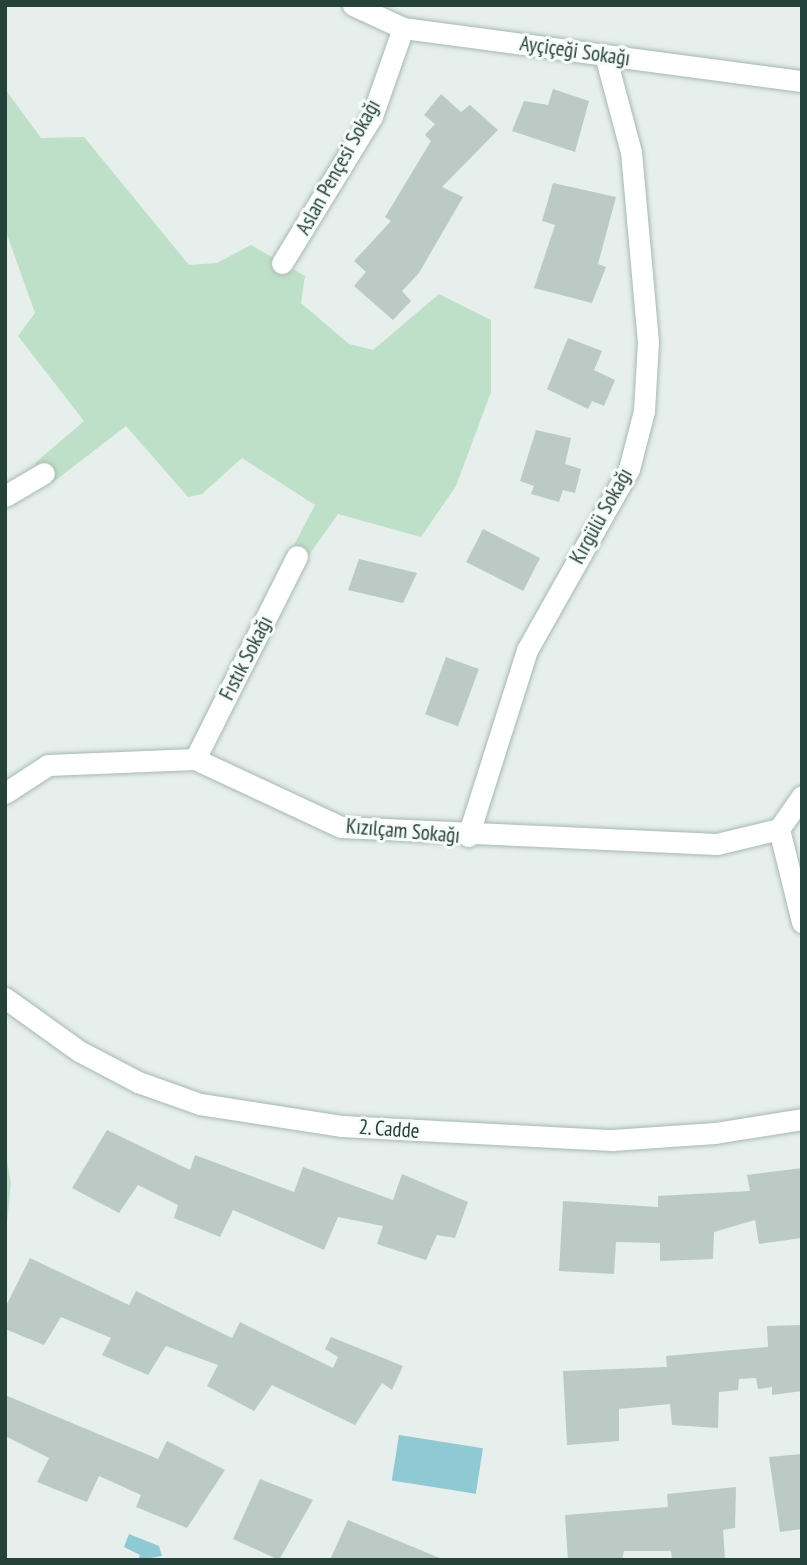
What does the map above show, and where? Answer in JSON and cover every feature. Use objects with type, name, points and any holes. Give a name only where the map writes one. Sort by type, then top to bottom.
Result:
[{"type":"street","name":"Ayçiçeği Sokağı","points":[[352,5],[403,28],[802,81]]},
{"type":"street","name":"Aslan Pençesi Sokağı","points":[[282,263],[372,116],[403,28]]},
{"type":"street","name":"Kırgülü Sokağı","points":[[468,836],[527,650],[629,469],[644,411],[648,342],[631,152],[605,55]]},
{"type":"street","points":[[5,496],[44,473]]},
{"type":"street","name":"Fıstık Sokağı","points":[[195,760],[297,556]]},
{"type":"street","name":"Kızılçam Sokağı","points":[[5,793],[48,765],[195,760],[341,827],[468,836],[717,844],[779,829]]},
{"type":"street","points":[[802,796],[779,829],[802,922]]},
{"type":"street","name":"2. Cadde","points":[[5,998],[79,1051],[138,1082],[200,1104],[329,1124],[612,1140],[715,1133],[802,1119]]},
{"type":"green space","points":[[5,89],[41,138],[84,137],[189,265],[217,263],[251,245],[305,276],[301,303],[349,344],[373,350],[439,294],[491,320],[491,392],[456,486],[421,537],[338,514],[304,562],[291,551],[315,505],[242,458],[202,494],[188,497],[126,426],[52,483],[35,463],[84,421],[18,336],[35,313],[5,229]]},
{"type":"green space","points":[[5,1149],[11,1183],[5,1242]]},
{"type":"water","points":[[399,1435],[483,1448],[476,1494],[392,1480]]},
{"type":"water","points":[[129,1534],[159,1546],[162,1556],[138,1560],[140,1555],[124,1547]]},
{"type":"building","points":[[553,89],[589,101],[575,152],[512,131],[524,101],[548,105]]},
{"type":"building","points":[[441,94],[461,112],[470,105],[498,130],[442,187],[463,197],[419,273],[402,291],[411,301],[393,320],[354,286],[366,272],[354,261],[391,221],[385,217],[431,141],[425,135],[435,124],[424,115]]},
{"type":"building","points":[[553,183],[616,197],[598,264],[606,267],[592,303],[534,288],[555,225],[542,221]]},
{"type":"building","points":[[568,338],[602,351],[594,370],[615,380],[604,406],[592,401],[588,409],[547,389]]},
{"type":"building","points":[[536,430],[571,438],[565,464],[581,469],[575,493],[563,490],[559,502],[531,494],[534,486],[520,481]]},
{"type":"building","points":[[483,529],[540,558],[523,591],[466,562]]},
{"type":"building","points":[[359,559],[417,573],[403,603],[348,590]]},
{"type":"building","points":[[446,657],[479,669],[458,726],[425,714]]},
{"type":"building","points":[[107,1130],[190,1170],[195,1155],[294,1192],[303,1167],[393,1200],[402,1174],[468,1202],[455,1238],[437,1235],[426,1260],[377,1244],[383,1226],[338,1217],[324,1250],[233,1210],[220,1237],[174,1218],[178,1205],[138,1185],[119,1213],[72,1188]]},
{"type":"building","points":[[802,1168],[802,1238],[759,1244],[755,1220],[714,1232],[713,1259],[660,1261],[660,1243],[616,1242],[614,1274],[559,1271],[563,1201],[658,1207],[658,1196],[750,1191],[747,1175]]},
{"type":"building","points":[[30,1258],[129,1305],[136,1291],[232,1338],[240,1322],[333,1368],[338,1357],[325,1349],[331,1337],[403,1366],[392,1390],[382,1383],[355,1425],[272,1385],[254,1411],[207,1386],[218,1365],[166,1346],[148,1375],[102,1355],[111,1338],[61,1317],[44,1345],[5,1329],[5,1308]]},
{"type":"building","points":[[802,1325],[802,1391],[772,1395],[772,1387],[758,1389],[756,1378],[739,1379],[738,1390],[719,1392],[718,1428],[672,1425],[670,1404],[619,1409],[619,1441],[567,1445],[563,1371],[667,1367],[666,1356],[768,1347],[767,1326]]},
{"type":"building","points":[[5,1395],[158,1459],[167,1441],[225,1470],[187,1528],[136,1507],[141,1495],[99,1476],[87,1502],[37,1482],[49,1458],[5,1436]]},
{"type":"building","points":[[802,1454],[802,1529],[780,1532],[769,1457]]},
{"type":"building","points":[[260,1479],[313,1500],[279,1560],[233,1539]]},
{"type":"building","points":[[736,1487],[735,1528],[723,1530],[725,1560],[672,1560],[671,1551],[624,1551],[622,1560],[568,1560],[565,1515],[668,1507],[667,1494]]},
{"type":"building","points":[[348,1520],[442,1559],[442,1560],[330,1560]]}]
